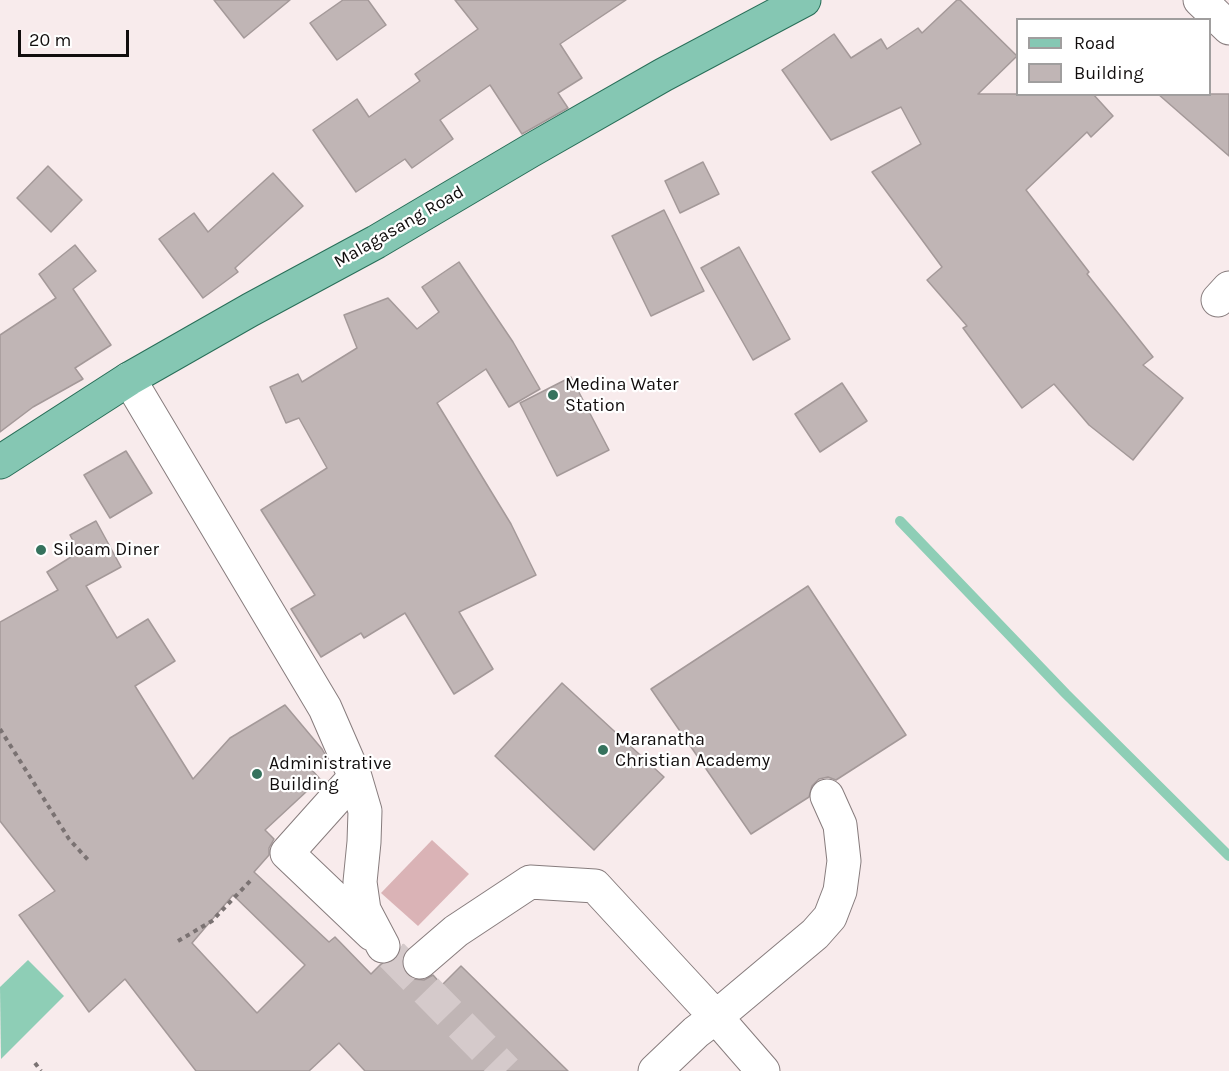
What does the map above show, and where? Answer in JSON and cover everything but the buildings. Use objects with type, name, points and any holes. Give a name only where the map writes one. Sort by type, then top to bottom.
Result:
[{"type":"main road","name":"Malagasang Road","points":[[0,462],[129,379],[376,242],[642,87],[804,0]]},
{"type":"street","points":[[1200,0],[1229,28]]},
{"type":"street","points":[[129,379],[325,708],[355,777],[365,810],[360,882],[364,910],[398,954]]},
{"type":"street","points":[[355,777],[287,853],[398,954]]},
{"type":"street","points":[[655,1071],[696,1032],[815,934],[830,917],[840,891],[844,861],[840,825],[827,796]]},
{"type":"street","points":[[398,954],[456,931],[530,882],[595,886],[763,1071]]},
{"type":"path","points":[[0,729],[69,839],[89,861]]},
{"type":"path","points":[[178,941],[212,921],[253,878]]},
{"type":"path","points":[[34,1063],[41,1071]]},
{"type":"shaded area","points":[[432,840],[469,874],[418,926],[381,893]]},
{"type":"shaded area","points":[[28,960],[64,996],[1,1059],[0,987]]},
{"type":"waterway","points":[[900,521],[1066,694],[1229,856]]},
{"type":"tunnel","points":[[392,955],[506,1071]]},
{"type":"place","name":"Medina Water Station","points":[[553,395]]},
{"type":"place","name":"Siloam Diner","points":[[41,550]]},
{"type":"place","name":"Maranatha Christian Academy","points":[[603,750]]},
{"type":"place","name":"Administrative Building","points":[[257,774]]}]
